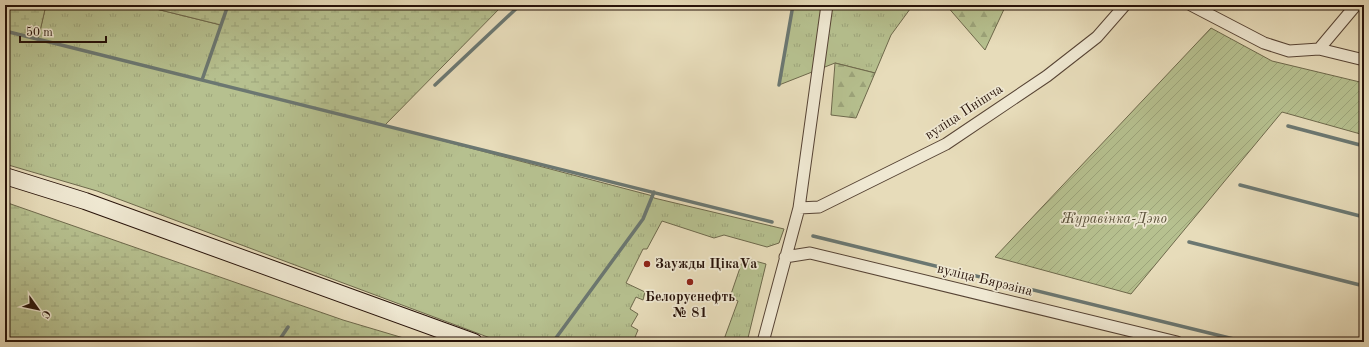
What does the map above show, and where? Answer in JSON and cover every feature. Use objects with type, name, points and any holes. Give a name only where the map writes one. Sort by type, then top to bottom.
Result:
[{"type":"main road","points":[[5,176],[85,201],[474,342]]},
{"type":"street","points":[[763,342],[799,208],[828,5]]},
{"type":"street","name":"вуліца Пнішча","points":[[799,208],[819,206],[946,144],[1047,76],[1097,37],[1125,5]]},
{"type":"street","points":[[1192,5],[1264,43],[1289,51],[1319,49],[1364,60]]},
{"type":"street","points":[[1319,49],[1356,5]]},
{"type":"street","name":"вуліца Бярэзіна","points":[[785,257],[810,253],[1177,342]]},
{"type":"green space","points":[[5,5],[46,5],[38,40],[5,31]]},
{"type":"green space","points":[[46,5],[140,5],[221,25],[202,80],[394,128],[653,196],[654,198],[784,229],[779,243],[767,247],[724,235],[714,238],[662,221],[647,249],[643,249],[626,283],[645,292],[643,300],[636,297],[630,309],[638,314],[631,326],[638,330],[633,342],[501,342],[97,191],[5,164],[5,31],[38,39]]},
{"type":"green space","points":[[140,5],[503,5],[384,126],[202,80],[221,25]]},
{"type":"green space","points":[[793,5],[913,5],[891,35],[875,73],[835,63],[779,85]]},
{"type":"green space","points":[[946,5],[1006,5],[985,50]]},
{"type":"green space","name":"Журавінка-Дэпо","points":[[1211,28],[1272,61],[1364,83],[1364,135],[1282,112],[1131,294],[995,257]]},
{"type":"green space","points":[[835,63],[875,73],[856,118],[831,115]]},
{"type":"green space","points":[[5,202],[343,320],[417,342],[5,342]]},
{"type":"green space","points":[[748,259],[766,264],[747,342],[723,342],[738,301],[730,297],[742,262]]},
{"type":"waterway","points":[[202,80],[228,5]]},
{"type":"waterway","points":[[435,85],[520,5]]},
{"type":"waterway","points":[[779,85],[793,5]]},
{"type":"waterway","points":[[5,31],[772,222]]},
{"type":"waterway","points":[[1288,126],[1364,146]]},
{"type":"waterway","points":[[1240,185],[1364,217]]},
{"type":"waterway","points":[[553,342],[643,219],[654,192]]},
{"type":"waterway","points":[[813,236],[1246,342]]},
{"type":"waterway","points":[[1189,242],[1364,286]]},
{"type":"waterway","points":[[278,342],[288,327]]},
{"type":"place","name":"Заужды ЦікаVа","points":[[647,264]]},
{"type":"place","name":"Белоруснефть № 81","points":[[690,282]]}]
